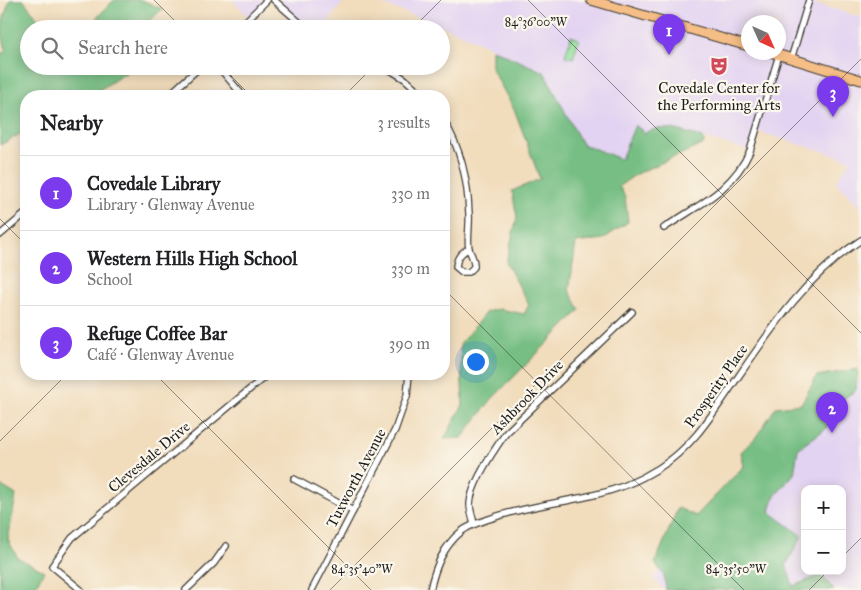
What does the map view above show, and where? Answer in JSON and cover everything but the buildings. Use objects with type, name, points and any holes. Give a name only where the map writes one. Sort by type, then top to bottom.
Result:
[{"type":"main road","points":[[592,0],[741,44]]},
{"type":"main road","points":[[786,57],[861,80]]},
{"type":"street","points":[[247,20],[267,0]]},
{"type":"street","points":[[274,0],[297,20]]},
{"type":"street","points":[[791,59],[809,0]]},
{"type":"street","points":[[664,228],[706,202],[726,185],[741,168],[750,151],[777,60]]},
{"type":"street","points":[[175,90],[191,75]]},
{"type":"street","points":[[226,75],[239,90]]},
{"type":"street","points":[[399,75],[417,90]]},
{"type":"street","points":[[450,134],[459,154],[467,189],[470,215],[469,248]]},
{"type":"street","points":[[0,235],[20,218]]},
{"type":"street","name":"Prosperity Place","points":[[474,524],[527,507],[588,497],[627,485],[654,471],[675,456],[702,429],[759,346],[794,300],[819,273],[861,240]]},
{"type":"street","name":"Ashbrook Drive","points":[[474,524],[470,506],[473,490],[506,433],[632,312]]},
{"type":"street","name":"Clevesdale Drive","points":[[81,590],[52,566],[61,552],[78,533],[261,380]]},
{"type":"street","name":"Tuxworth Avenue","points":[[312,590],[395,430],[403,411],[408,380]]},
{"type":"street","points":[[294,479],[353,511]]},
{"type":"street","points":[[430,590],[436,567],[442,554],[462,531],[474,524]]},
{"type":"street","points":[[186,590],[214,563],[226,546]]},
{"type":"shaded area","points":[[232,0],[267,0],[249,17]]},
{"type":"shaded area","points":[[274,0],[345,0],[329,20],[297,20]]},
{"type":"shaded area","points":[[371,0],[802,0],[861,17],[861,207],[836,182],[851,160],[756,131],[750,151],[672,129],[621,159],[582,144],[544,72],[450,29],[450,20],[425,20]]},
{"type":"shaded area","points":[[861,378],[861,590],[664,590],[653,578]]},
{"type":"green space","points":[[10,0],[23,0],[40,20],[20,20],[20,75],[122,75],[99,90],[20,90],[20,134],[0,145],[0,54],[6,51],[2,25]]},
{"type":"green space","points":[[114,0],[142,0],[162,9],[151,20],[95,20]]},
{"type":"green space","points":[[571,36],[579,39],[573,58],[565,56]]},
{"type":"green space","points":[[492,49],[544,72],[582,144],[621,159],[635,125],[645,133],[659,129],[681,131],[703,138],[704,144],[638,173],[619,186],[625,197],[628,222],[603,239],[576,243],[569,290],[580,310],[491,400],[462,438],[444,439],[463,405],[460,344],[486,312],[499,309],[524,314],[529,305],[506,262],[517,217],[512,191],[540,179],[515,111],[492,69]]},
{"type":"green space","points":[[858,369],[856,390],[840,401],[828,427],[798,449],[794,474],[774,497],[770,512],[801,535],[786,565],[793,586],[821,575],[834,590],[666,590],[664,575],[655,563],[678,508],[696,516],[744,466],[741,452],[756,437],[776,407],[801,404],[817,376]]},
{"type":"green space","points":[[0,485],[16,495],[8,540],[18,558],[44,571],[33,590],[0,590]]},
{"type":"place","name":"Covedale Library","points":[[669,55]]},
{"type":"place","name":"Covedale Center for the Performing Arts","points":[[719,66]]},
{"type":"place","name":"Refuge Coffee Bar","points":[[833,117]]},
{"type":"place","name":"Western Hills High School","points":[[832,433]]}]
